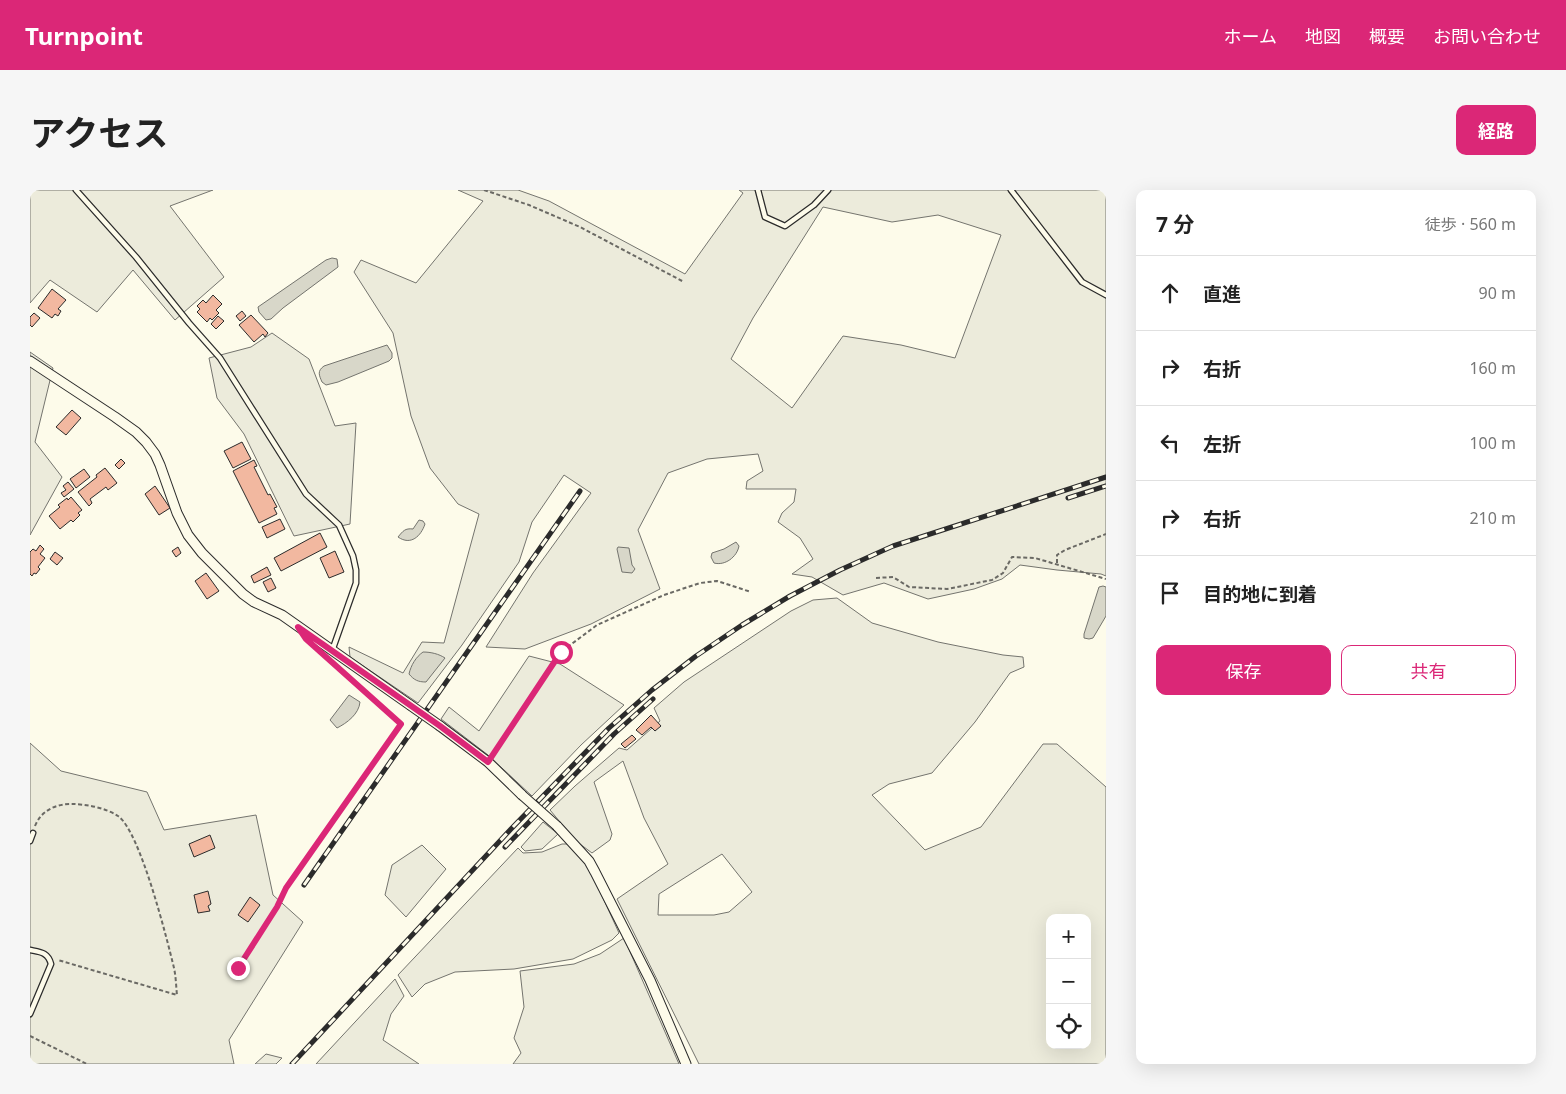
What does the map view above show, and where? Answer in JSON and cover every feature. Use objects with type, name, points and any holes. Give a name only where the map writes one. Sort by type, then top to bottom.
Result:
[{"type":"street","points":[[30,361],[136,432],[155,454],[177,513],[188,535],[202,553],[243,594],[254,602],[282,615],[330,655],[440,726],[488,762],[556,826],[589,862],[595,872],[650,980],[686,1064]]},
{"type":"lane","points":[[76,190],[136,257],[220,358],[306,494],[339,525],[353,556],[356,577],[353,592],[330,655]]},
{"type":"lane","points":[[758,190],[765,217],[785,226],[814,205],[828,190]]},
{"type":"lane","points":[[1011,190],[1082,282],[1106,295]]},
{"type":"lane","points":[[30,841],[33,833]]},
{"type":"lane","points":[[30,950],[44,953],[49,957],[51,964],[30,1014]]},
{"type":"path","points":[[484,190],[529,205],[580,227],[684,282]]},
{"type":"path","points":[[1057,563],[1057,555],[1065,550],[1106,534]]},
{"type":"path","points":[[876,578],[893,578],[909,587],[946,589],[992,580],[1003,573],[1012,557],[1035,558],[1057,563],[1106,579]]},
{"type":"path","points":[[488,762],[561,652],[597,625],[664,595],[700,583],[717,581],[751,592]]},
{"type":"path","points":[[238,968],[277,907],[286,888],[401,724],[330,655]]},
{"type":"path","points":[[33,833],[39,817],[49,808],[70,804],[97,807],[119,816],[130,828],[152,886],[175,970],[177,995],[49,957]]},
{"type":"path","points":[[30,1036],[87,1064]]},
{"type":"shaded area","points":[[30,190],[213,190],[170,206],[224,277],[175,320],[133,270],[97,312],[50,280],[30,303]]},
{"type":"shaded area","points":[[458,190],[518,190],[549,201],[685,274],[743,193],[739,190],[1106,190],[1106,576],[1020,565],[1002,579],[974,589],[928,599],[884,583],[843,595],[812,577],[792,574],[813,559],[800,538],[778,522],[782,513],[794,502],[796,489],[746,489],[747,481],[763,471],[758,454],[707,459],[668,473],[638,530],[660,589],[591,624],[525,649],[486,647],[533,573],[591,493],[564,475],[532,522],[519,562],[462,645],[418,703],[350,657],[349,647],[403,673],[422,642],[444,643],[479,514],[458,504],[430,468],[411,416],[393,333],[354,272],[361,260],[416,283],[483,201]],"holes":[[[823,207],[892,222],[938,215],[1001,235],[955,358],[901,345],[843,336],[792,408],[731,359],[753,318]]]},
{"type":"shaded area","points":[[337,259],[338,267],[271,319],[266,320],[259,312],[258,307],[326,260]]},
{"type":"shaded area","points":[[272,333],[309,359],[335,426],[356,423],[350,524],[294,536],[244,434],[217,398],[209,358],[251,347]]},
{"type":"shaded area","points":[[387,345],[392,353],[392,358],[389,361],[338,382],[326,385],[322,382],[319,373],[324,366]]},
{"type":"shaded area","points":[[30,352],[53,368],[35,442],[62,477],[30,535]]},
{"type":"shaded area","points":[[419,520],[425,524],[418,536],[411,540],[403,540],[398,537],[404,530],[413,529]]},
{"type":"shaded area","points":[[736,542],[739,546],[738,550],[730,560],[718,564],[714,563],[711,557],[712,553]]},
{"type":"shaded area","points":[[618,547],[629,548],[632,565],[635,569],[632,573],[622,572]]},
{"type":"shaded area","points":[[1099,587],[1106,587],[1106,616],[1093,638],[1084,638]]},
{"type":"shaded area","points":[[837,598],[872,623],[938,642],[1003,655],[1023,657],[1024,667],[1010,673],[975,722],[932,773],[889,784],[872,795],[925,850],[981,827],[1043,744],[1057,744],[1106,787],[1106,1064],[699,1064],[617,899],[668,864],[644,818],[623,761],[594,782],[612,834],[610,840],[592,853],[576,841],[550,810],[619,748],[627,750],[660,721],[654,708],[684,682],[791,611],[813,600]],"holes":[[[722,854],[752,892],[729,912],[714,915],[658,915],[659,894]]]},
{"type":"shaded area","points":[[423,652],[440,655],[445,658],[426,682],[416,680],[409,674],[414,662]]},
{"type":"shaded area","points":[[529,656],[560,664],[624,705],[581,745],[532,796],[488,755],[441,719],[449,707],[479,731]]},
{"type":"shaded area","points":[[349,695],[360,702],[359,706],[352,718],[337,728],[330,720]]},
{"type":"shaded area","points":[[30,743],[61,771],[147,792],[164,830],[256,815],[273,895],[303,922],[229,1040],[234,1064],[30,1064]]},
{"type":"shaded area","points":[[543,822],[558,834],[542,849],[525,851],[521,847]]},
{"type":"shaded area","points":[[562,844],[569,844],[587,863],[619,933],[612,940],[573,959],[514,969],[455,972],[425,984],[412,997],[398,975],[518,848],[523,853],[542,852]]},
{"type":"shaded area","points":[[422,845],[446,869],[406,917],[385,895],[392,865]]},
{"type":"shaded area","points":[[624,938],[679,1064],[513,1064],[521,1053],[514,1038],[524,1007],[520,971],[574,964],[600,954]]},
{"type":"shaded area","points":[[395,979],[404,996],[391,1014],[383,1040],[419,1064],[316,1064]]},
{"type":"shaded area","points":[[266,1054],[282,1058],[276,1064],[255,1064]]},
{"type":"building","points":[[52,289],[66,300],[58,309],[61,311],[58,316],[55,314],[52,318],[38,308]]},
{"type":"building","points":[[213,295],[222,304],[216,310],[219,313],[207,322],[197,312],[200,309],[197,306],[203,300],[206,303]]},
{"type":"building","points":[[242,311],[246,316],[240,321],[236,316]]},
{"type":"building","points":[[34,313],[40,318],[32,327],[30,325],[30,317]]},
{"type":"building","points":[[251,315],[268,333],[265,337],[263,334],[254,342],[239,325]]},
{"type":"building","points":[[218,316],[224,321],[216,329],[211,324]]},
{"type":"building","points":[[72,410],[81,418],[66,435],[56,427]]},
{"type":"building","points":[[242,442],[251,459],[233,468],[224,451]]},
{"type":"building","points":[[121,459],[125,463],[119,469],[115,465]]},
{"type":"building","points":[[254,460],[257,466],[254,467],[268,495],[270,494],[277,507],[274,508],[277,514],[259,523],[233,471]]},
{"type":"building","points":[[105,468],[117,483],[108,490],[106,487],[90,499],[92,503],[89,506],[78,492]]},
{"type":"building","points":[[84,469],[90,477],[76,488],[70,479]]},
{"type":"building","points":[[68,482],[74,489],[64,497],[61,493],[66,490],[63,486]]},
{"type":"building","points":[[155,486],[170,508],[159,515],[145,494]]},
{"type":"building","points":[[71,497],[82,510],[73,522],[71,520],[60,529],[49,516],[60,507],[58,505]]},
{"type":"building","points":[[280,519],[285,529],[267,538],[262,527]]},
{"type":"building","points":[[320,533],[327,547],[281,571],[274,558]]},
{"type":"building","points":[[40,545],[44,549],[40,554],[45,558],[38,567],[40,569],[32,576],[30,574],[30,552],[33,549],[36,551]]},
{"type":"building","points":[[178,547],[181,553],[176,557],[172,551]]},
{"type":"building","points":[[335,551],[344,572],[329,578],[320,558]]},
{"type":"building","points":[[55,552],[63,558],[57,565],[50,559]]},
{"type":"building","points":[[267,567],[271,575],[254,583],[251,576]]},
{"type":"building","points":[[206,573],[219,591],[207,599],[195,581]]},
{"type":"building","points":[[271,578],[276,588],[268,592],[263,582]]},
{"type":"building","points":[[651,715],[661,726],[655,731],[651,727],[642,735],[636,730]]},
{"type":"building","points":[[632,735],[636,739],[625,748],[621,744]]},
{"type":"building","points":[[210,835],[215,848],[194,857],[189,844]]},
{"type":"building","points":[[208,891],[211,904],[208,906],[210,911],[198,913],[194,895]]},
{"type":"building","points":[[250,897],[260,905],[248,922],[238,915]]},
{"type":"railway","points":[[292,1064],[511,829],[609,728],[652,690],[696,656],[790,596],[840,570],[893,546],[1106,477]]},
{"type":"railway","points":[[1068,498],[1106,486]]},
{"type":"railway","points":[[304,885],[580,491]]},
{"type":"railway","points":[[505,847],[614,734],[653,699]]},
{"type":"route","points":[[238,968],[277,907],[286,888],[401,724],[306,639],[298,627],[440,726],[488,762],[561,652]]}]
